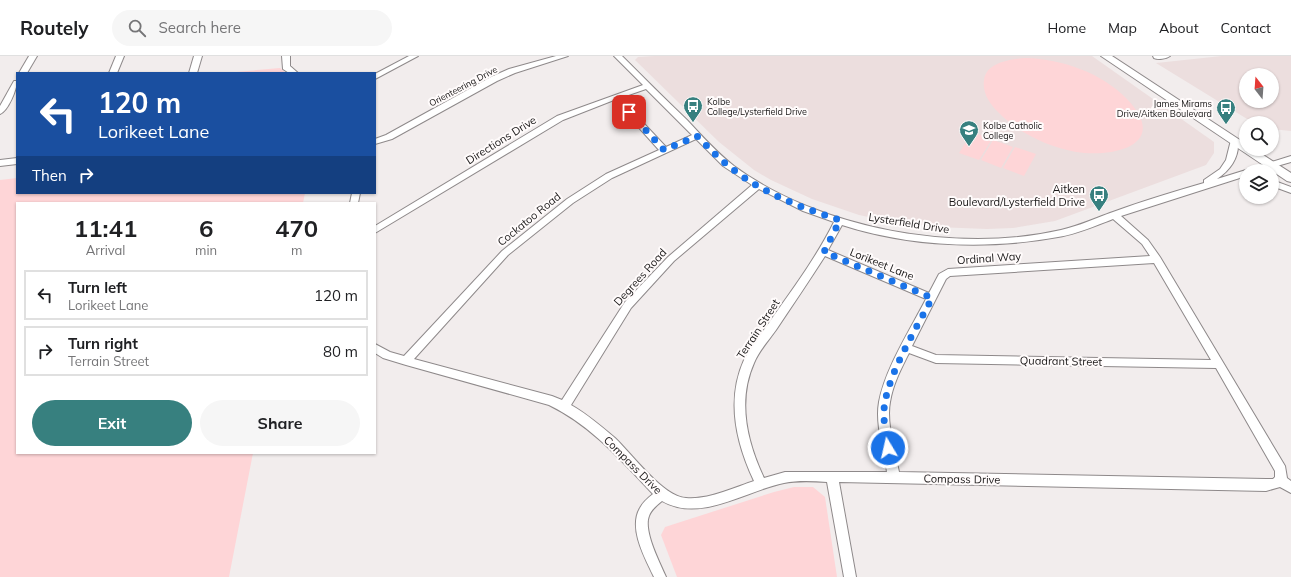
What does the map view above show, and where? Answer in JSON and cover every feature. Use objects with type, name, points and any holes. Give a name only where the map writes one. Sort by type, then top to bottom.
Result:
[{"type":"main road","points":[[1106,56],[1268,164]]},
{"type":"main road","points":[[1279,171],[1291,178]]},
{"type":"street","points":[[24,72],[33,56]]},
{"type":"street","points":[[113,72],[120,56]]},
{"type":"street","points":[[193,72],[198,56]]},
{"type":"street","points":[[286,56],[286,67],[293,72]]},
{"type":"street","points":[[376,76],[414,56]]},
{"type":"street","name":"Orienteering Drive","points":[[376,142],[389,137],[494,79],[512,71],[564,56]]},
{"type":"street","name":"Lysterfield Drive","points":[[623,57],[648,86],[731,168],[758,185],[803,208],[879,231],[924,239],[962,242],[1002,242],[1061,234],[1087,227],[1114,215],[1239,175]]},
{"type":"street","points":[[0,112],[16,85]]},
{"type":"street","name":"Directions Drive","points":[[376,229],[543,127],[584,108],[648,86]]},
{"type":"street","points":[[615,97],[664,150]]},
{"type":"street","name":"Cockatoo Road","points":[[406,361],[505,253],[570,201],[609,176],[697,136]]},
{"type":"street","points":[[1190,190],[1217,176],[1229,162],[1234,153],[1234,142]]},
{"type":"street","points":[[1274,164],[1291,159]]},
{"type":"street","points":[[0,163],[16,161]]},
{"type":"street","name":"Degrees Road","points":[[564,406],[628,305],[671,259],[758,185]]},
{"type":"street","points":[[1279,186],[1291,190]]},
{"type":"street","name":"Compass Drive","points":[[376,349],[387,355],[406,361],[552,401],[564,406],[597,428],[662,494],[673,502],[685,505],[699,504],[785,477],[894,477],[1266,485],[1286,484],[1280,470],[1157,259],[1146,242],[1114,215]]},
{"type":"street","name":"Terrain Street","points":[[761,484],[744,445],[739,414],[742,385],[749,361],[824,252],[840,220]]},
{"type":"street","name":"Lorikeet Lane","points":[[824,252],[932,298]]},
{"type":"street","name":"Ordinal Way","points":[[894,477],[884,421],[884,403],[892,376],[942,277],[948,273],[1157,259]]},
{"type":"street","name":"Quadrant Street","points":[[907,348],[936,359],[1217,364]]},
{"type":"street","points":[[832,477],[850,577]]},
{"type":"street","points":[[660,577],[643,531],[641,521],[649,505],[662,494]]},
{"type":"shaded area","name":"Kolbe Catholic College","points":[[1092,56],[1214,142],[1214,153],[1206,165],[1055,221],[1013,228],[987,229],[936,227],[887,221],[859,215],[812,199],[771,180],[754,170],[719,142],[635,60],[638,57]]},
{"type":"shaded area","points":[[1222,56],[1291,56],[1291,131],[1279,130],[1279,116],[1242,116],[1156,63]]},
{"type":"shaded area","points":[[1026,58],[1053,61],[1081,69],[1106,82],[1127,99],[1139,115],[1143,128],[1140,138],[1132,145],[1120,150],[1106,153],[1091,153],[1065,150],[1044,143],[1024,133],[1006,120],[992,105],[985,94],[984,80],[989,69],[994,65],[1013,59]]},
{"type":"shaded area","points":[[280,68],[285,72],[236,72]]},
{"type":"shaded area","points":[[972,132],[992,139],[979,160],[959,153]]},
{"type":"shaded area","points":[[993,140],[1013,147],[1001,168],[981,160]]},
{"type":"shaded area","points":[[1015,147],[1036,154],[1024,176],[1003,168]]},
{"type":"shaded area","points":[[16,178],[16,194],[305,194],[303,202],[16,202],[16,454],[253,454],[229,577],[0,577],[0,180]]},
{"type":"shaded area","points":[[794,487],[813,487],[825,497],[837,577],[677,577],[661,535],[665,527]]},
{"type":"place","name":"Kolbe College/Lysterfield Drive","points":[[693,123]]},
{"type":"place","name":"James Mirams Drive/Aitken Boulevard","points":[[1226,125]]},
{"type":"place","name":"Kolbe Catholic College","points":[[969,147]]},
{"type":"place","name":"Aitken Boulevard/Lysterfield Drive","points":[[1099,212]]},
{"type":"route","points":[[629,112],[664,150],[697,136],[731,168],[758,185],[803,208],[840,220],[824,252],[932,298],[892,376],[884,403],[884,421],[888,448]]}]
